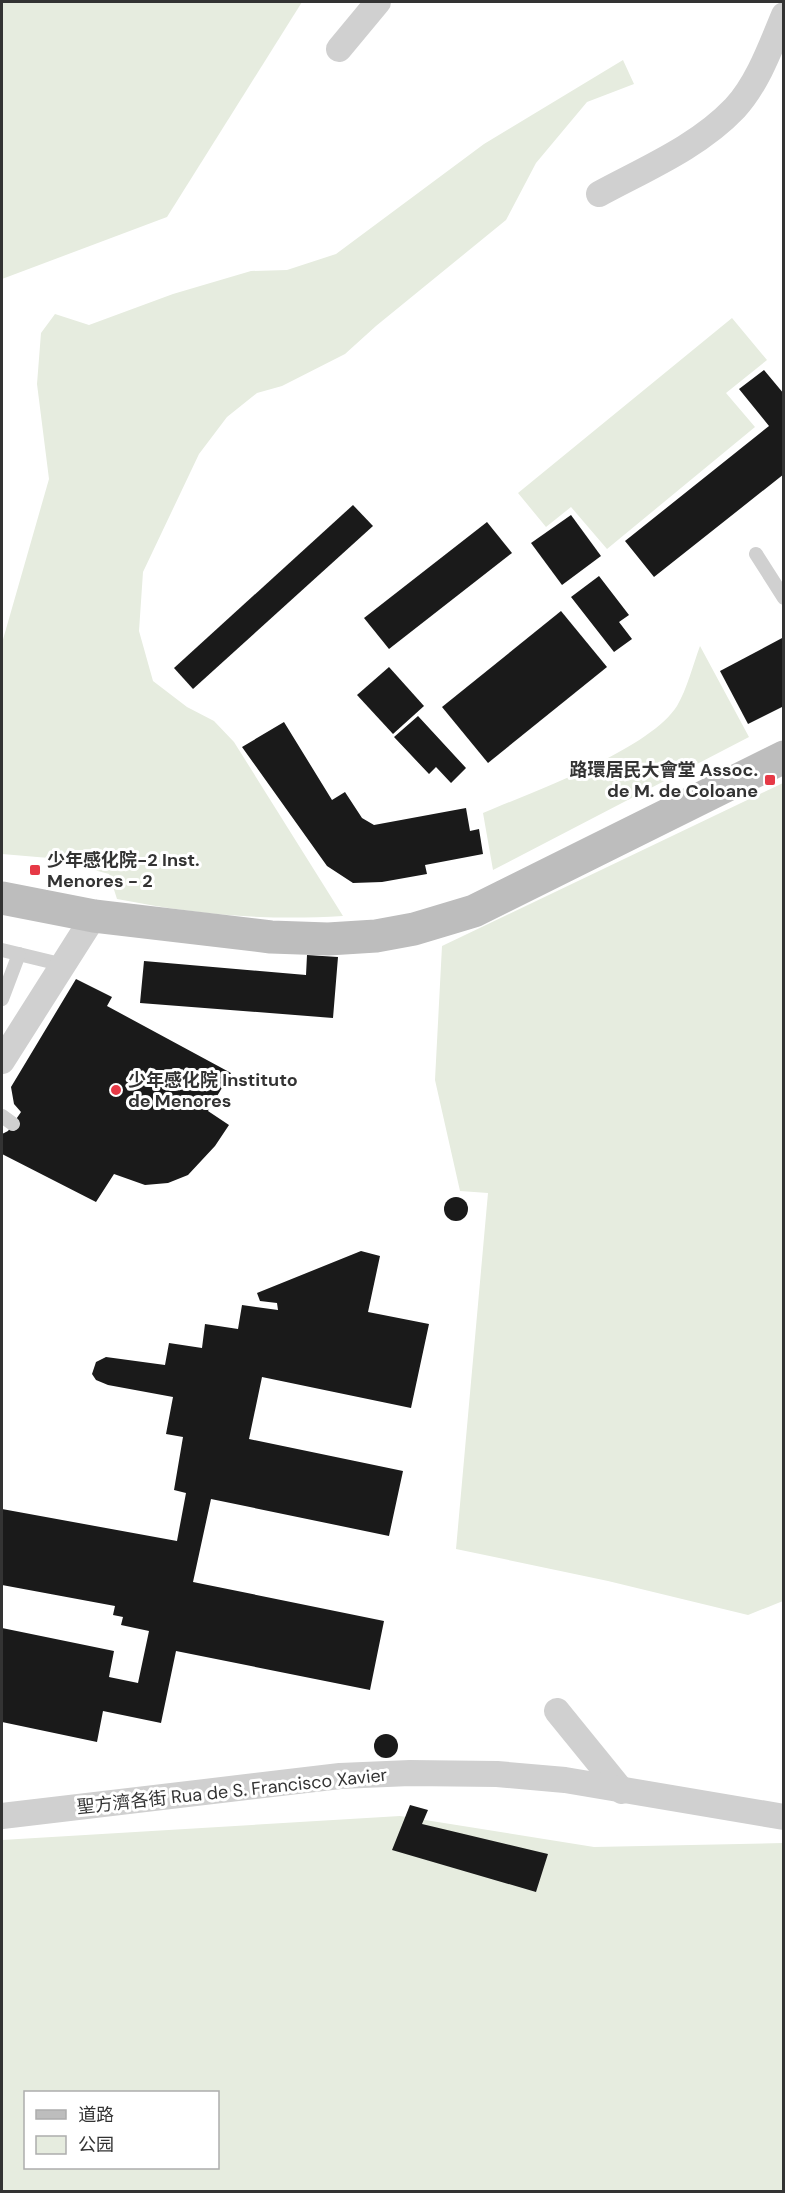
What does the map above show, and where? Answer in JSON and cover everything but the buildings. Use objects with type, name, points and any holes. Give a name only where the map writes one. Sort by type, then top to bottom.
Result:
[{"type":"main road","points":[[2,898],[94,916],[271,937],[328,939],[376,936],[414,929],[474,911],[783,757]]},
{"type":"street","points":[[339,49],[378,2]]},
{"type":"street","points":[[599,194],[684,148],[735,108],[768,54],[783,15]]},
{"type":"street","points":[[2,1061],[94,916]]},
{"type":"street","points":[[557,1711],[622,1791]]},
{"type":"street","name":"聖方濟各街 Rua de S. Francisco Xavier","points":[[2,1816],[375,1774],[497,1774],[565,1780],[783,1817]]},
{"type":"lane","points":[[756,554],[783,598]]},
{"type":"lane","points":[[2,950],[64,965]]},
{"type":"lane","points":[[2,999],[19,954]]},
{"type":"lane","points":[[2,1116],[13,1124],[2,1122]]},
{"type":"green space","points":[[2,2],[302,2],[167,217],[2,279]]},
{"type":"green space","points":[[623,60],[634,84],[587,102],[536,163],[506,220],[345,354],[282,386],[257,393],[227,417],[199,454],[143,572],[139,631],[153,681],[187,707],[214,721],[234,742],[343,916],[284,918],[229,915],[117,899],[109,874],[49,858],[2,854],[2,643],[49,479],[37,384],[41,333],[55,314],[89,325],[173,294],[251,271],[287,270],[336,254],[484,144]]},
{"type":"green space","points":[[732,318],[767,360],[726,393],[755,427],[607,549],[571,507],[546,527],[518,493]]},
{"type":"green space","points":[[700,646],[749,737],[493,870],[483,813],[559,782],[616,754],[663,722],[681,699]]},
{"type":"green space","points":[[783,783],[783,1601],[748,1615],[608,1581],[456,1549],[488,1193],[460,1191],[435,1080],[442,946]]},
{"type":"green space","points":[[400,1816],[594,1847],[783,1843],[783,2191],[2,2192],[2,1840]]},
{"type":"place","name":"路環居民大會堂 Assoc. de M. de Coloane","points":[[770,780]]},
{"type":"place","name":"少年感化院-2 Inst. Menores - 2","points":[[35,870]]},
{"type":"place","name":"少年感化院 Instituto de Menores","points":[[116,1090]]}]
